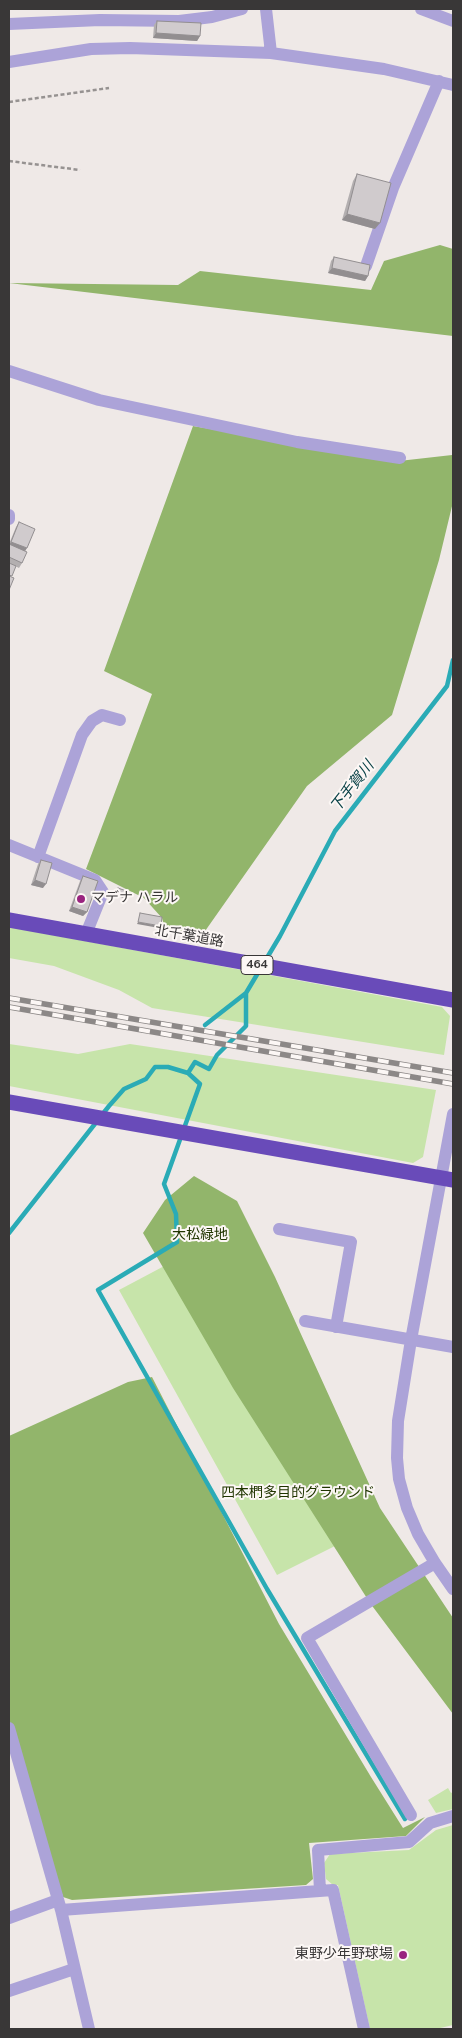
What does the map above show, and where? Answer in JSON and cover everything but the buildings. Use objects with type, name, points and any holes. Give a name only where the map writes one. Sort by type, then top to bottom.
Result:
[{"type":"highway","name":"北千葉道路","points":[[9,920],[453,1000]]},
{"type":"highway","points":[[9,1102],[447,1180]]},
{"type":"street","points":[[9,24],[100,20],[178,22],[212,17],[242,9]]},
{"type":"street","points":[[266,9],[271,53]]},
{"type":"street","points":[[421,9],[453,21]]},
{"type":"street","points":[[9,62],[91,49],[130,48],[271,53],[384,69],[453,85]]},
{"type":"street","points":[[366,266],[393,188],[439,81]]},
{"type":"street","points":[[9,371],[99,400],[298,442],[400,458]]},
{"type":"street","points":[[38,857],[82,735],[92,721],[102,715],[120,720]]},
{"type":"street","points":[[9,845],[95,880],[103,892],[86,934]]},
{"type":"street","points":[[453,1114],[445,1158],[447,1180],[411,1340],[398,1421],[397,1458],[399,1479],[407,1508],[418,1534],[453,1589]]},
{"type":"street","points":[[279,1229],[351,1242],[336,1327]]},
{"type":"street","points":[[305,1321],[453,1347]]},
{"type":"street","points":[[411,1814],[308,1638],[435,1563]]},
{"type":"street","points":[[9,1728],[60,1905],[89,2029]]},
{"type":"street","points":[[320,1891],[318,1850],[410,1842],[430,1823],[453,1816]]},
{"type":"street","points":[[9,1918],[60,1905],[333,1890],[364,2029]]},
{"type":"street","points":[[9,1991],[74,1969]]},
{"type":"path","points":[[9,102],[109,88]]},
{"type":"path","points":[[9,161],[80,170]]},
{"type":"green space","points":[[440,245],[453,249],[453,336],[9,283],[178,285],[200,271],[371,290],[384,261]]},
{"type":"green space","points":[[453,416],[453,502],[439,560],[392,715],[307,786],[203,934],[165,928],[162,918],[144,898],[86,869],[152,694],[104,671],[193,426],[399,461],[452,455]]},
{"type":"green space","points":[[9,927],[442,1007],[450,1016],[444,1055],[152,1008],[119,990],[54,966],[9,958]]},
{"type":"green space","points":[[9,1044],[78,1054],[130,1044],[436,1090],[423,1157],[413,1163],[9,1086]]},
{"type":"green space","name":"大松緑地","points":[[194,1176],[237,1201],[275,1277],[380,1508],[453,1618],[453,1714],[370,1603],[233,1388],[143,1233],[165,1200]]},
{"type":"green space","name":"四本椚多目的グラウンド","points":[[217,1238],[381,1523],[277,1575],[119,1290]]},
{"type":"green space","points":[[152,1377],[279,1624],[371,1777],[403,1828],[425,1817],[406,1836],[309,1843],[313,1879],[306,1885],[72,1900],[63,1897],[9,1726],[9,1436],[128,1382]]},
{"type":"green space","points":[[448,1788],[451,1793],[453,1792],[453,1809],[436,1813],[428,1800]]},
{"type":"green space","name":"東野少年野球場","points":[[453,1825],[453,2025],[436,2029],[370,2029],[338,1885],[333,1885],[326,1879],[324,1863],[330,1854],[409,1850],[436,1830]]},
{"type":"waterway","name":"下手賀川","points":[[205,1025],[246,993],[280,936],[335,831],[447,686],[453,660]]},
{"type":"waterway","points":[[188,1073],[195,1062],[209,1069],[217,1055],[246,1026],[246,993]]},
{"type":"waterway","points":[[9,1233],[124,1089],[146,1079],[155,1067],[168,1067],[188,1073],[200,1084],[164,1184],[176,1214],[177,1242],[98,1290],[267,1589],[405,1819]]},
{"type":"railway","points":[[9,998],[453,1073]]},
{"type":"railway","points":[[9,1007],[453,1084]]},
{"type":"place","name":"マデナ ハラル","points":[[81,899]]},
{"type":"place","name":"東野少年野球場","points":[[403,1955]]}]
